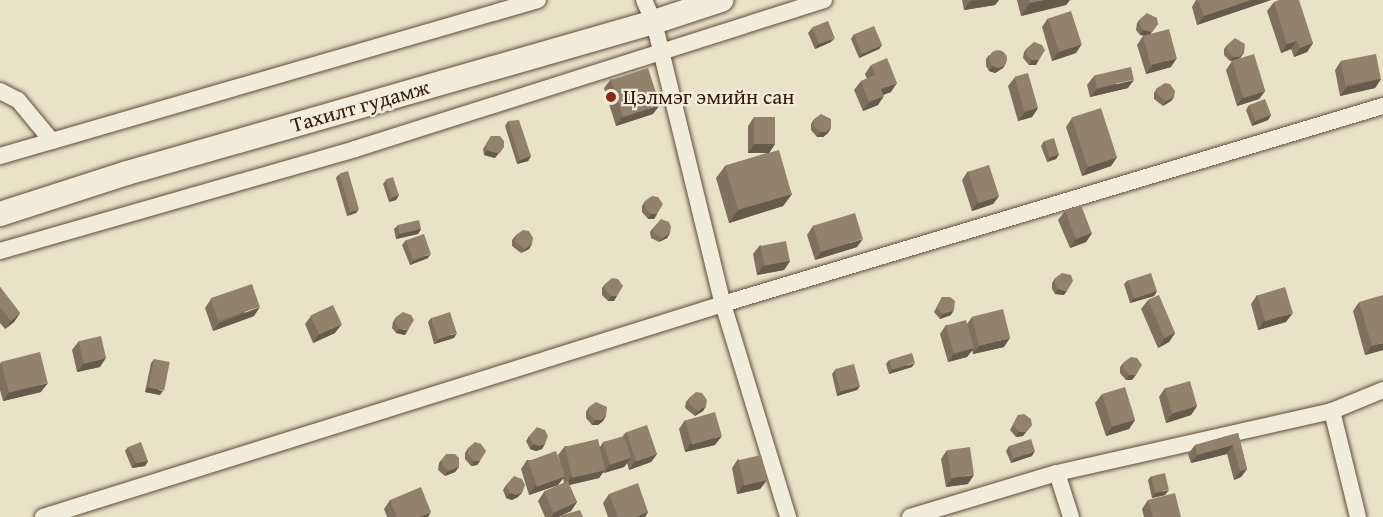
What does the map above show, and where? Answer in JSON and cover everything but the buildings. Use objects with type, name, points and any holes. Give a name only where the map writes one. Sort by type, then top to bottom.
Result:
[{"type":"main road","name":"Тахилт гудамж","points":[[0,213],[127,173],[654,22],[721,0]]},
{"type":"street","points":[[0,156],[538,0]]},
{"type":"street","points":[[644,0],[654,22],[723,304],[788,517]]},
{"type":"street","points":[[0,251],[355,149],[824,0]]},
{"type":"street","points":[[0,91],[18,100],[52,141]]},
{"type":"street","points":[[43,517],[723,304],[1383,106]]},
{"type":"street","points":[[910,517],[1057,473],[1332,411],[1383,390]]},
{"type":"street","points":[[1332,411],[1358,517]]},
{"type":"street","points":[[1057,473],[1071,517]]},
{"type":"place","name":"Цэлмэг эмийн сан","points":[[611,97]]}]
